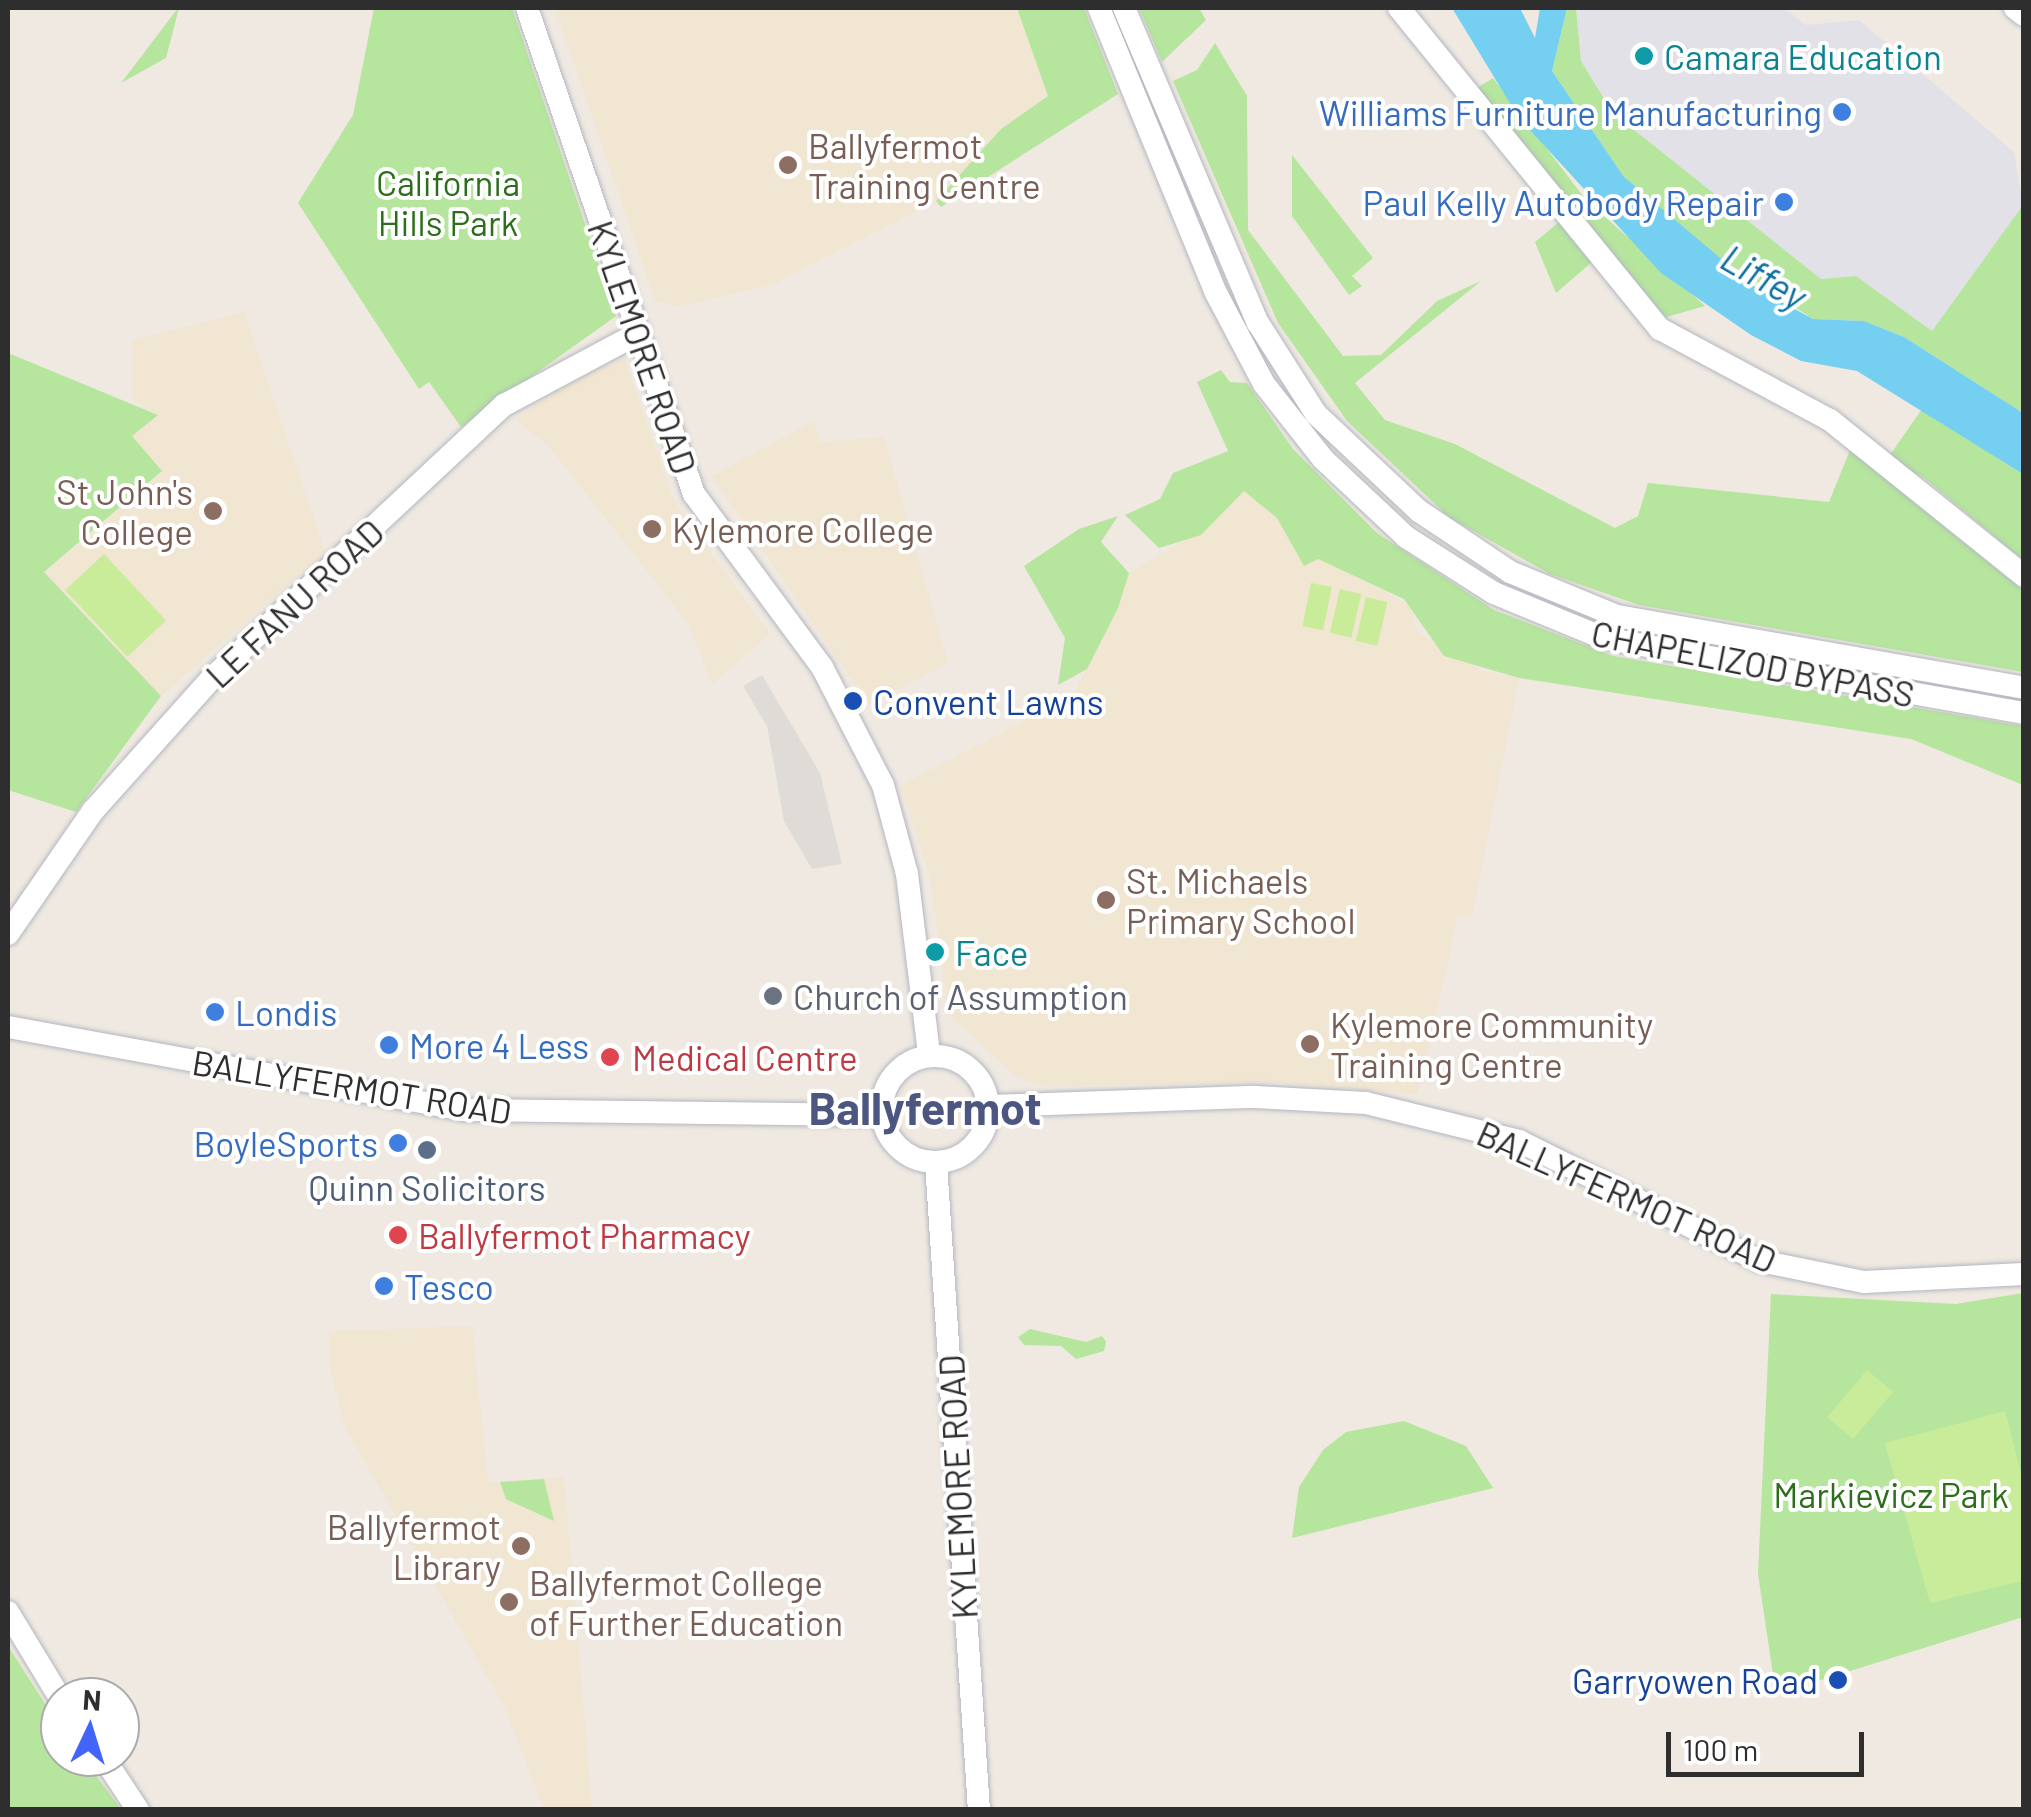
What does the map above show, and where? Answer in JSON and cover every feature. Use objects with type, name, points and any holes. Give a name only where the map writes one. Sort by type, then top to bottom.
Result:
[{"type":"main road","name":"KYLEMORE ROAD","points":[[528,8],[694,494],[822,667],[884,785],[907,874],[928,1054]]},
{"type":"main road","name":"CHAPELIZOD BYPASS","points":[[1098,8],[1216,293],[1264,384],[1323,459],[1406,538],[1494,593],[1603,638],[2024,713]]},
{"type":"main road","name":"CHAPELIZOD BYPASS","points":[[1124,8],[1268,339],[1316,414],[1419,511],[1540,587],[1644,624],[2024,688]]},
{"type":"main road","points":[[1399,8],[1660,328],[1830,420],[2024,576]]},
{"type":"main road","points":[[2015,8],[2024,14]]},
{"type":"main road","name":"LE FANU ROAD","points":[[8,934],[93,811],[224,666],[504,405],[637,334]]},
{"type":"main road","name":"BALLYFERMOT ROAD","points":[[8,1027],[462,1110],[879,1116]]},
{"type":"main road","points":[[928,1054],[973,1073],[991,1106],[972,1145],[936,1164],[903,1149],[879,1116],[906,1066],[928,1054]]},
{"type":"main road","name":"BALLYFERMOT ROAD","points":[[991,1106],[1256,1096],[1366,1103],[1519,1141],[1760,1261],[1874,1283],[2024,1274]]},
{"type":"main road","name":"KYLEMORE ROAD","points":[[936,1164],[980,1810]]},
{"type":"main road","points":[[8,1612],[47,1677]]},
{"type":"main road","points":[[116,1777],[138,1810]]},
{"type":"shaded area","name":"Ballyfermot Training Centre","points":[[555,8],[1017,8],[1048,96],[1001,129],[936,201],[772,285],[675,307],[655,300]]},
{"type":"shaded area","points":[[1576,8],[1784,8],[1806,25],[1859,20],[2014,152],[2023,205],[1932,331],[1856,276],[1821,279],[1613,113],[1581,61]]},
{"type":"shaded area","name":"St John's College","points":[[244,312],[325,552],[161,696],[44,573],[162,472],[132,436],[158,415],[132,399],[132,341]]},
{"type":"shaded area","name":"Kylemore College","points":[[625,360],[674,501],[770,634],[712,684],[688,623],[548,445],[516,420],[576,376]]},
{"type":"shaded area","points":[[814,421],[820,442],[884,437],[948,663],[869,705],[712,476]]},
{"type":"shaded area","points":[[1236,467],[1302,542],[1412,607],[1418,633],[1482,671],[1519,678],[1472,917],[1458,916],[1418,1094],[1269,1082],[1041,1086],[1016,1076],[949,1015],[930,878],[901,785],[1074,695],[1129,573],[1185,540]]},
{"type":"shaded area","points":[[762,675],[820,773],[842,864],[812,869],[784,821],[767,726],[743,686]]},
{"type":"shaded area","name":"Ballyfermot College of Further Education","points":[[472,1326],[488,1483],[564,1477],[592,1809],[544,1809],[504,1706],[345,1427],[330,1368],[329,1331]]},
{"type":"green space","points":[[178,8],[166,58],[121,83]]},
{"type":"green space","name":"California Hills Park","points":[[374,8],[512,8],[616,316],[461,427],[429,382],[419,389],[298,203],[353,115]]},
{"type":"green space","points":[[1017,8],[1084,8],[1118,94],[941,207],[936,201],[1001,129],[1048,96]]},
{"type":"green space","points":[[1139,8],[1199,8],[1206,20],[1162,62]]},
{"type":"green space","points":[[1567,8],[1576,8],[1581,61],[1613,113],[1821,279],[1856,276],[1932,331],[2023,205],[2023,413],[1904,337],[1864,321],[1813,319],[1684,234],[1624,177],[1552,71]]},
{"type":"green space","points":[[1215,43],[1247,96],[1248,230],[1343,356],[1381,355],[1437,301],[1481,281],[1355,383],[1385,420],[1455,444],[1615,528],[1638,516],[1648,483],[1829,502],[1850,450],[2023,584],[2023,672],[1639,605],[1550,574],[1450,518],[1347,421],[1278,323],[1173,81],[1197,70]]},
{"type":"green space","points":[[1493,78],[1586,200],[1705,306],[1663,318],[1477,88]]},
{"type":"green space","points":[[1292,155],[1373,258],[1352,276],[1362,286],[1349,295],[1292,216]]},
{"type":"green space","points":[[1565,217],[1593,261],[1556,293],[1535,242]]},
{"type":"green space","points":[[8,353],[158,415],[132,436],[162,471],[44,572],[161,696],[76,812],[8,790]]},
{"type":"green space","points":[[1221,370],[1230,382],[1247,383],[1293,449],[1377,533],[1494,610],[1613,656],[2023,726],[2023,785],[1911,739],[1519,678],[1444,656],[1404,599],[1318,559],[1304,566],[1277,518],[1244,491],[1201,535],[1159,548],[1125,515],[1160,499],[1173,473],[1228,451],[1197,382]]},
{"type":"green space","points":[[1922,409],[2023,474],[2023,560],[1924,478],[1887,459]]},
{"type":"green space","points":[[1118,516],[1101,542],[1129,573],[1118,608],[1087,669],[1058,685],[1065,638],[1024,566],[1079,529]]},
{"type":"green space","points":[[104,554],[166,621],[127,657],[65,590]]},
{"type":"green space","points":[[1311,583],[1332,587],[1323,630],[1303,626]]},
{"type":"green space","points":[[1340,589],[1361,594],[1351,638],[1330,633]]},
{"type":"green space","points":[[1366,597],[1387,602],[1377,646],[1356,641]]},
{"type":"green space","name":"Markievicz Park","points":[[2023,1293],[2023,1617],[1776,1694],[1758,1574],[1771,1294],[1956,1304]]},
{"type":"green space","points":[[1030,1329],[1086,1342],[1102,1336],[1106,1342],[1104,1351],[1076,1359],[1061,1346],[1024,1345],[1018,1337]]},
{"type":"green space","points":[[1867,1370],[1893,1392],[1853,1439],[1827,1417]]},
{"type":"green space","points":[[2005,1411],[2023,1481],[2023,1581],[1930,1603],[1885,1443]]},
{"type":"green space","points":[[1404,1421],[1466,1446],[1493,1488],[1292,1538],[1299,1487],[1323,1450],[1346,1432]]},
{"type":"green space","points":[[544,1479],[554,1521],[506,1499],[500,1482]]},
{"type":"green space","points":[[8,1646],[40,1696],[40,1777],[97,1777],[121,1809],[8,1809]]},
{"type":"water","points":[[1452,8],[1520,8],[1535,38],[1540,8],[1567,8],[1552,71],[1624,177],[1756,288],[1813,319],[1864,321],[1904,337],[2023,413],[2023,474],[1857,371],[1801,361],[1751,335],[1661,273],[1519,118]]},
{"type":"place","name":"Camara Education","points":[[1644,56]]},
{"type":"place","name":"Williams Furniture Manufacturing","points":[[1842,112]]},
{"type":"place","name":"Ballyfermot Training Centre","points":[[788,165]]},
{"type":"place","name":"Paul Kelly Autobody Repair","points":[[1784,202]]},
{"type":"place","name":"St John's College","points":[[213,511]]},
{"type":"place","name":"Kylemore College","points":[[652,529]]},
{"type":"place","name":"Convent Lawns","points":[[853,701]]},
{"type":"place","name":"St. Michaels Primary School","points":[[1106,900]]},
{"type":"place","name":"Face","points":[[935,952]]},
{"type":"place","name":"Church of Assumption","points":[[773,996]]},
{"type":"place","name":"Londis","points":[[215,1012]]},
{"type":"place","name":"Kylemore Community Training Centre","points":[[1310,1044]]},
{"type":"place","name":"More 4 Less","points":[[389,1045]]},
{"type":"place","name":"Medical Centre","points":[[610,1057]]},
{"type":"place","name":"BoyleSports","points":[[398,1143]]},
{"type":"place","name":"Quinn Solicitors","points":[[427,1150]]},
{"type":"place","name":"Ballyfermot Pharmacy","points":[[398,1235]]},
{"type":"place","name":"Tesco","points":[[384,1286]]},
{"type":"place","name":"Ballyfermot Library","points":[[521,1546]]},
{"type":"place","name":"Ballyfermot College of Further Education","points":[[509,1602]]},
{"type":"place","name":"Garryowen Road","points":[[1838,1680]]},
{"type":"district","name":"Ballyfermot","points":[[925,1108]]},
{"type":"water label","name":"Liffey","points":[[1764,277]]}]
